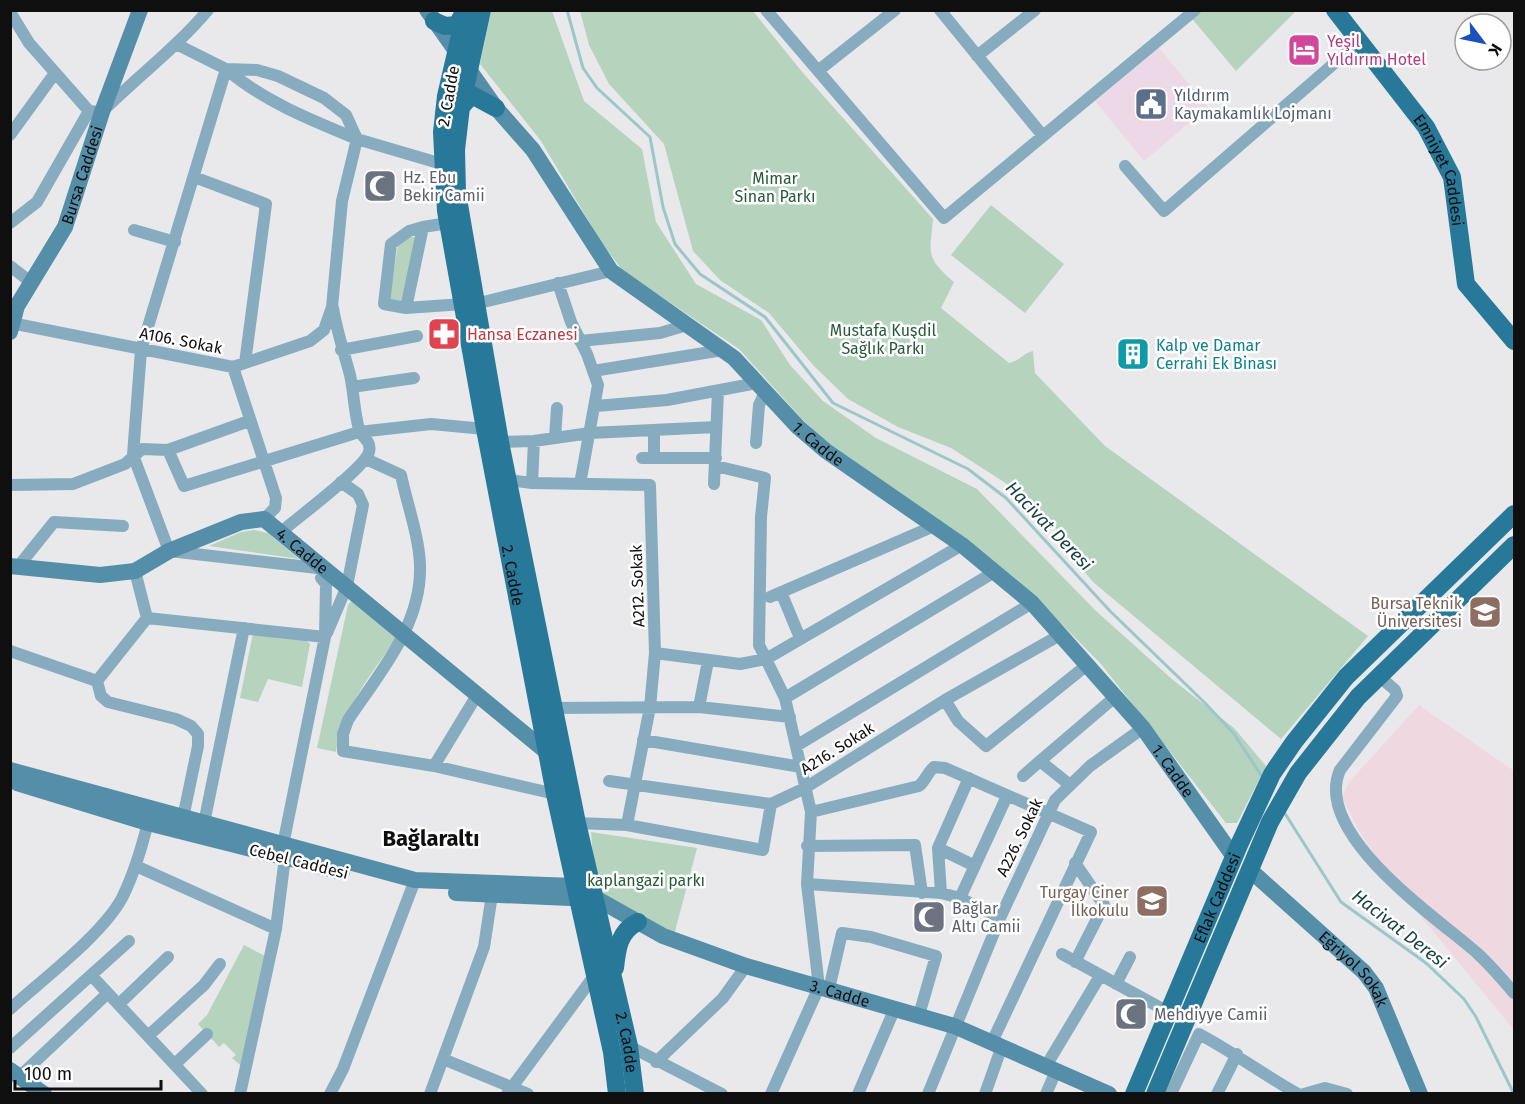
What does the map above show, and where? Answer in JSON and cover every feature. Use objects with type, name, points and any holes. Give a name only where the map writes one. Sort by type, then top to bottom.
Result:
[{"type":"main road","name":"Bursa Caddesi","points":[[11,328],[16,306],[65,227],[95,111],[140,10]]},
{"type":"main road","points":[[430,16],[445,26],[457,25],[466,10]]},
{"type":"main road","name":"2. Cadde","points":[[466,10],[444,114],[442,164],[448,223],[500,442],[577,823],[629,1046],[635,1094]]},
{"type":"main road","name":"2. Cadde","points":[[482,10],[461,107],[456,150],[457,193],[484,429],[555,794],[612,1052],[617,1094]]},
{"type":"main road","name":"Emniyet Caddesi","points":[[1335,10],[1426,127],[1452,177],[1466,284],[1515,341]]},
{"type":"main road","name":"1. Cadde","points":[[430,16],[496,108],[534,150],[611,271],[723,350],[798,427],[826,451],[962,544],[1032,603],[1143,729],[1236,851]]},
{"type":"main road","points":[[461,107],[472,95],[496,108]]},
{"type":"main road","name":"Eflak Caddesi","points":[[1134,1094],[1170,1013],[1236,851],[1272,774],[1316,712],[1346,677],[1515,514]]},
{"type":"main road","name":"4. Cadde","points":[[14,567],[100,575],[135,571],[169,551],[241,522],[264,519],[281,532],[321,573],[347,586],[548,753]]},
{"type":"main road","points":[[1358,697],[1515,545]]},
{"type":"main road","points":[[1358,697],[1364,679],[1408,633],[1410,624],[1406,618]]},
{"type":"main road","name":"Eflak Caddesi","points":[[1155,1094],[1283,796],[1332,727],[1358,697]]},
{"type":"main road","name":"Cebel Caddesi","points":[[10,770],[284,851],[414,885],[576,893]]},
{"type":"main road","name":"Cebel Caddesi","points":[[10,781],[148,823],[192,824]]},
{"type":"main road","points":[[546,886],[558,880],[571,864]]},
{"type":"main road","name":"Eğriyol Sokak","points":[[1252,865],[1364,972],[1376,988],[1420,1094]]},
{"type":"main road","name":"Cebel Caddesi","points":[[493,890],[546,886],[576,893]]},
{"type":"main road","name":"3. Cadde","points":[[576,893],[596,899],[663,936],[746,966],[954,1026],[1109,1094]]},
{"type":"main road","points":[[615,982],[618,946],[630,926],[638,922]]},
{"type":"main road","points":[[15,1073],[44,1094]]},
{"type":"street","points":[[10,223],[37,202],[95,111],[178,45],[208,10]]},
{"type":"street","points":[[765,10],[944,218],[1195,10]]},
{"type":"street","points":[[819,70],[895,10]]},
{"type":"street","points":[[940,10],[1043,136]]},
{"type":"street","points":[[977,56],[1035,10]]},
{"type":"street","points":[[10,12],[29,43],[55,73],[95,111]]},
{"type":"street","points":[[1125,166],[1164,211],[1360,41]]},
{"type":"street","points":[[178,45],[226,69],[244,85],[274,101],[357,139],[442,164]]},
{"type":"street","points":[[226,69],[257,70],[278,76],[324,98],[346,115],[357,139]]},
{"type":"street","points":[[226,69],[141,350],[134,455],[169,551],[321,573],[325,637]]},
{"type":"street","points":[[10,135],[55,73]]},
{"type":"street","name":"A106. Sokak","points":[[11,328],[233,367],[310,341],[324,330],[332,307],[342,201],[357,139]]},
{"type":"street","points":[[194,177],[266,204],[245,363]]},
{"type":"street","points":[[448,223],[409,231],[391,244],[384,304],[406,308],[469,304],[611,271]]},
{"type":"street","points":[[406,308],[423,227]]},
{"type":"street","points":[[134,230],[175,242]]},
{"type":"street","points":[[10,266],[32,283]]},
{"type":"street","points":[[558,283],[571,322],[598,385],[580,484]]},
{"type":"street","points":[[281,532],[341,482],[366,459],[370,451],[369,442],[360,432],[352,387],[332,307]]},
{"type":"street","points":[[580,341],[660,333],[687,325]]},
{"type":"street","points":[[341,350],[417,336]]},
{"type":"street","points":[[593,371],[723,350]]},
{"type":"street","points":[[233,367],[276,498],[275,507],[264,519]]},
{"type":"street","points":[[352,387],[414,378]]},
{"type":"street","points":[[596,406],[667,400],[718,391],[761,387],[756,443]]},
{"type":"street","points":[[714,484],[718,391]]},
{"type":"street","points":[[555,438],[557,408]]},
{"type":"street","points":[[10,484],[73,484],[125,464],[142,449],[168,450],[249,421]]},
{"type":"street","points":[[168,450],[184,486],[360,432],[431,424],[484,429]]},
{"type":"street","points":[[500,442],[534,441],[590,433],[716,427]]},
{"type":"street","points":[[654,430],[648,458],[716,462],[765,478],[761,517],[759,645],[785,698],[811,812],[807,846],[807,884],[824,988]]},
{"type":"street","points":[[532,483],[534,441]]},
{"type":"street","points":[[366,459],[401,475],[420,564],[418,593],[406,634],[348,720],[342,734],[343,751],[434,766],[555,794]]},
{"type":"street","name":"A212. Sokak","points":[[508,480],[532,483],[650,485],[655,653],[650,707],[627,825]]},
{"type":"street","points":[[240,1094],[276,929],[284,851],[325,637],[347,586],[363,506],[358,494],[341,482]]},
{"type":"street","points":[[14,567],[54,522],[123,526]]},
{"type":"street","points":[[800,638],[775,595],[934,526]]},
{"type":"street","points":[[655,653],[708,662],[740,664],[766,659],[962,544]]},
{"type":"street","points":[[135,571],[147,618]]},
{"type":"street","points":[[785,698],[996,571]]},
{"type":"street","points":[[796,746],[1032,603]]},
{"type":"street","points":[[147,618],[325,637]]},
{"type":"street","points":[[97,681],[147,618]]},
{"type":"street","points":[[192,824],[244,628]]},
{"type":"street","name":"A216. Sokak","points":[[771,804],[805,788],[945,700],[1060,635]]},
{"type":"street","points":[[10,651],[97,681]]},
{"type":"street","points":[[699,707],[708,662]]},
{"type":"street","points":[[945,700],[958,721],[986,746],[1087,665]]},
{"type":"street","points":[[1379,676],[1395,690],[1397,696],[1340,770],[1334,784],[1340,814],[1368,855],[1396,885],[1479,955],[1515,993]]},
{"type":"street","points":[[97,681],[101,696],[108,702],[176,719],[190,726],[198,734],[192,824]]},
{"type":"street","points":[[434,766],[477,695]]},
{"type":"street","points":[[1023,776],[1115,697]]},
{"type":"street","points":[[553,708],[699,707],[790,717]]},
{"type":"street","name":"A226. Sokak","points":[[928,1094],[1000,918],[1055,800],[1090,766],[1143,729]]},
{"type":"street","points":[[643,740],[801,767]]},
{"type":"street","points":[[1040,761],[1070,785]]},
{"type":"street","points":[[811,812],[919,786],[934,767],[945,768],[1091,832],[1075,863],[997,1044],[985,1094]]},
{"type":"street","points":[[941,893],[938,848],[969,778]]},
{"type":"street","points":[[577,823],[627,825],[763,850],[771,804],[609,781]]},
{"type":"street","points":[[960,898],[1007,796]]},
{"type":"street","points":[[10,1009],[96,930],[121,900],[136,866],[148,823]]},
{"type":"street","points":[[807,846],[915,845],[922,892]]},
{"type":"street","points":[[938,848],[975,866]]},
{"type":"street","points":[[1075,863],[1104,905],[1075,962]]},
{"type":"street","points":[[136,866],[276,929]]},
{"type":"street","points":[[807,884],[941,893],[960,898],[1000,918]]},
{"type":"street","points":[[330,1094],[343,1070],[414,885]]},
{"type":"street","points":[[430,1094],[484,947],[493,890]]},
{"type":"street","points":[[771,1094],[824,988],[842,933],[871,937],[936,956],[919,1015]]},
{"type":"street","points":[[10,1047],[129,940]]},
{"type":"street","points":[[1062,954],[1170,1013]]},
{"type":"street","points":[[118,1004],[168,957]]},
{"type":"street","points":[[1116,984],[1130,957]]},
{"type":"street","points":[[148,1036],[204,985],[220,964]]},
{"type":"street","points":[[656,1062],[723,998],[746,966]]},
{"type":"street","points":[[91,975],[202,1094]]},
{"type":"street","points":[[509,1090],[594,975]]},
{"type":"street","points":[[1046,1094],[1051,1068],[1100,976]]},
{"type":"street","points":[[15,1073],[108,993]]},
{"type":"street","points":[[858,1094],[896,1008]]},
{"type":"street","points":[[175,1065],[207,1034]]},
{"type":"street","points":[[1171,1094],[1199,1034],[1237,1054],[1267,1076],[1298,1094]]},
{"type":"street","points":[[629,1046],[656,1062],[722,1094]]},
{"type":"street","points":[[1216,1094],[1237,1054]]},
{"type":"street","points":[[443,1059],[509,1090],[528,1094]]},
{"type":"street","points":[[1304,1094],[1324,1090],[1347,1094]]},
{"type":"shaded area","name":"Yıldırım Kaymakamlık Lojmanı","points":[[1159,48],[1208,107],[1144,161],[1095,101]]},
{"type":"shaded area","points":[[1419,705],[1514,771],[1514,1030],[1391,880],[1358,829],[1342,797],[1349,782]]},
{"type":"green space","points":[[1195,10],[1296,11],[1236,71],[1189,15]]},
{"type":"green space","points":[[491,11],[552,11],[584,101],[642,149],[656,222],[696,284],[761,320],[790,365],[823,401],[876,438],[977,489],[1096,611],[1173,680],[1234,728],[1266,766],[1237,823],[1226,823],[1101,664],[1025,587],[833,448],[803,420],[739,349],[623,271],[601,242],[541,141],[480,64]]},
{"type":"green space","points":[[580,11],[753,11],[803,73],[933,219],[931,248],[934,261],[954,282],[941,308],[1009,363],[1033,351],[1035,373],[1105,446],[1368,636],[1281,739],[1093,582],[1078,564],[1060,533],[1039,510],[1007,484],[951,448],[898,427],[848,399],[813,365],[769,313],[720,280],[693,251],[664,144],[609,84],[589,45]]},
{"type":"green space","points":[[991,205],[1064,264],[1025,313],[951,255]]},
{"type":"green space","points":[[407,237],[416,237],[403,302],[389,301],[398,245]]},
{"type":"green space","points":[[254,530],[268,533],[299,559],[209,546],[241,532]]},
{"type":"green space","points":[[352,600],[395,631],[395,639],[351,707],[339,736],[336,752],[317,748],[348,605]]},
{"type":"green space","points":[[253,633],[306,640],[310,644],[302,687],[268,679],[258,702],[240,698]]},
{"type":"green space","name":"kaplangazi parkı","points":[[591,832],[697,848],[673,939],[596,899]]},
{"type":"green space","points":[[244,945],[265,956],[243,1064],[240,1065],[232,1058],[236,1055],[224,1043],[219,1047],[198,1024],[207,1015]]},
{"type":"waterway","name":"Hacivat Deresi","points":[[567,10],[583,68],[597,88],[650,137],[663,207],[675,244],[700,274],[765,317],[833,403],[968,469],[1006,498],[1110,611],[1234,734],[1263,778]]},
{"type":"waterway","name":"Hacivat Deresi","points":[[1284,812],[1341,902],[1426,963],[1464,999],[1476,1017],[1514,1094]]},
{"type":"place","name":"Yeşil Yıldırım Hotel","points":[[1304,50]]},
{"type":"place","name":"Yıldırım Kaymakamlık Lojmanı","points":[[1151,104]]},
{"type":"place","name":"Hz. Ebu Bekir Camii","points":[[380,186]]},
{"type":"place","name":"Hansa Eczanesi","points":[[444,334]]},
{"type":"place","name":"Kalp ve Damar Cerrahi Ek Binası","points":[[1133,354]]},
{"type":"place","name":"Bursa Teknik Üniversitesi","points":[[1485,612]]},
{"type":"place","name":"Turgay Ciner İlkokulu","points":[[1152,901]]},
{"type":"place","name":"Bağlar Altı Camii","points":[[929,917]]},
{"type":"place","name":"Mehdiyye Camii","points":[[1131,1014]]},
{"type":"district","name":"Bağlaraltı","points":[[431,838]]},
{"type":"park label","name":"Mimar Sinan Parkı","points":[[775,187]]},
{"type":"park label","name":"Mustafa Kuşdil Sağlık Parkı","points":[[883,339]]}]
